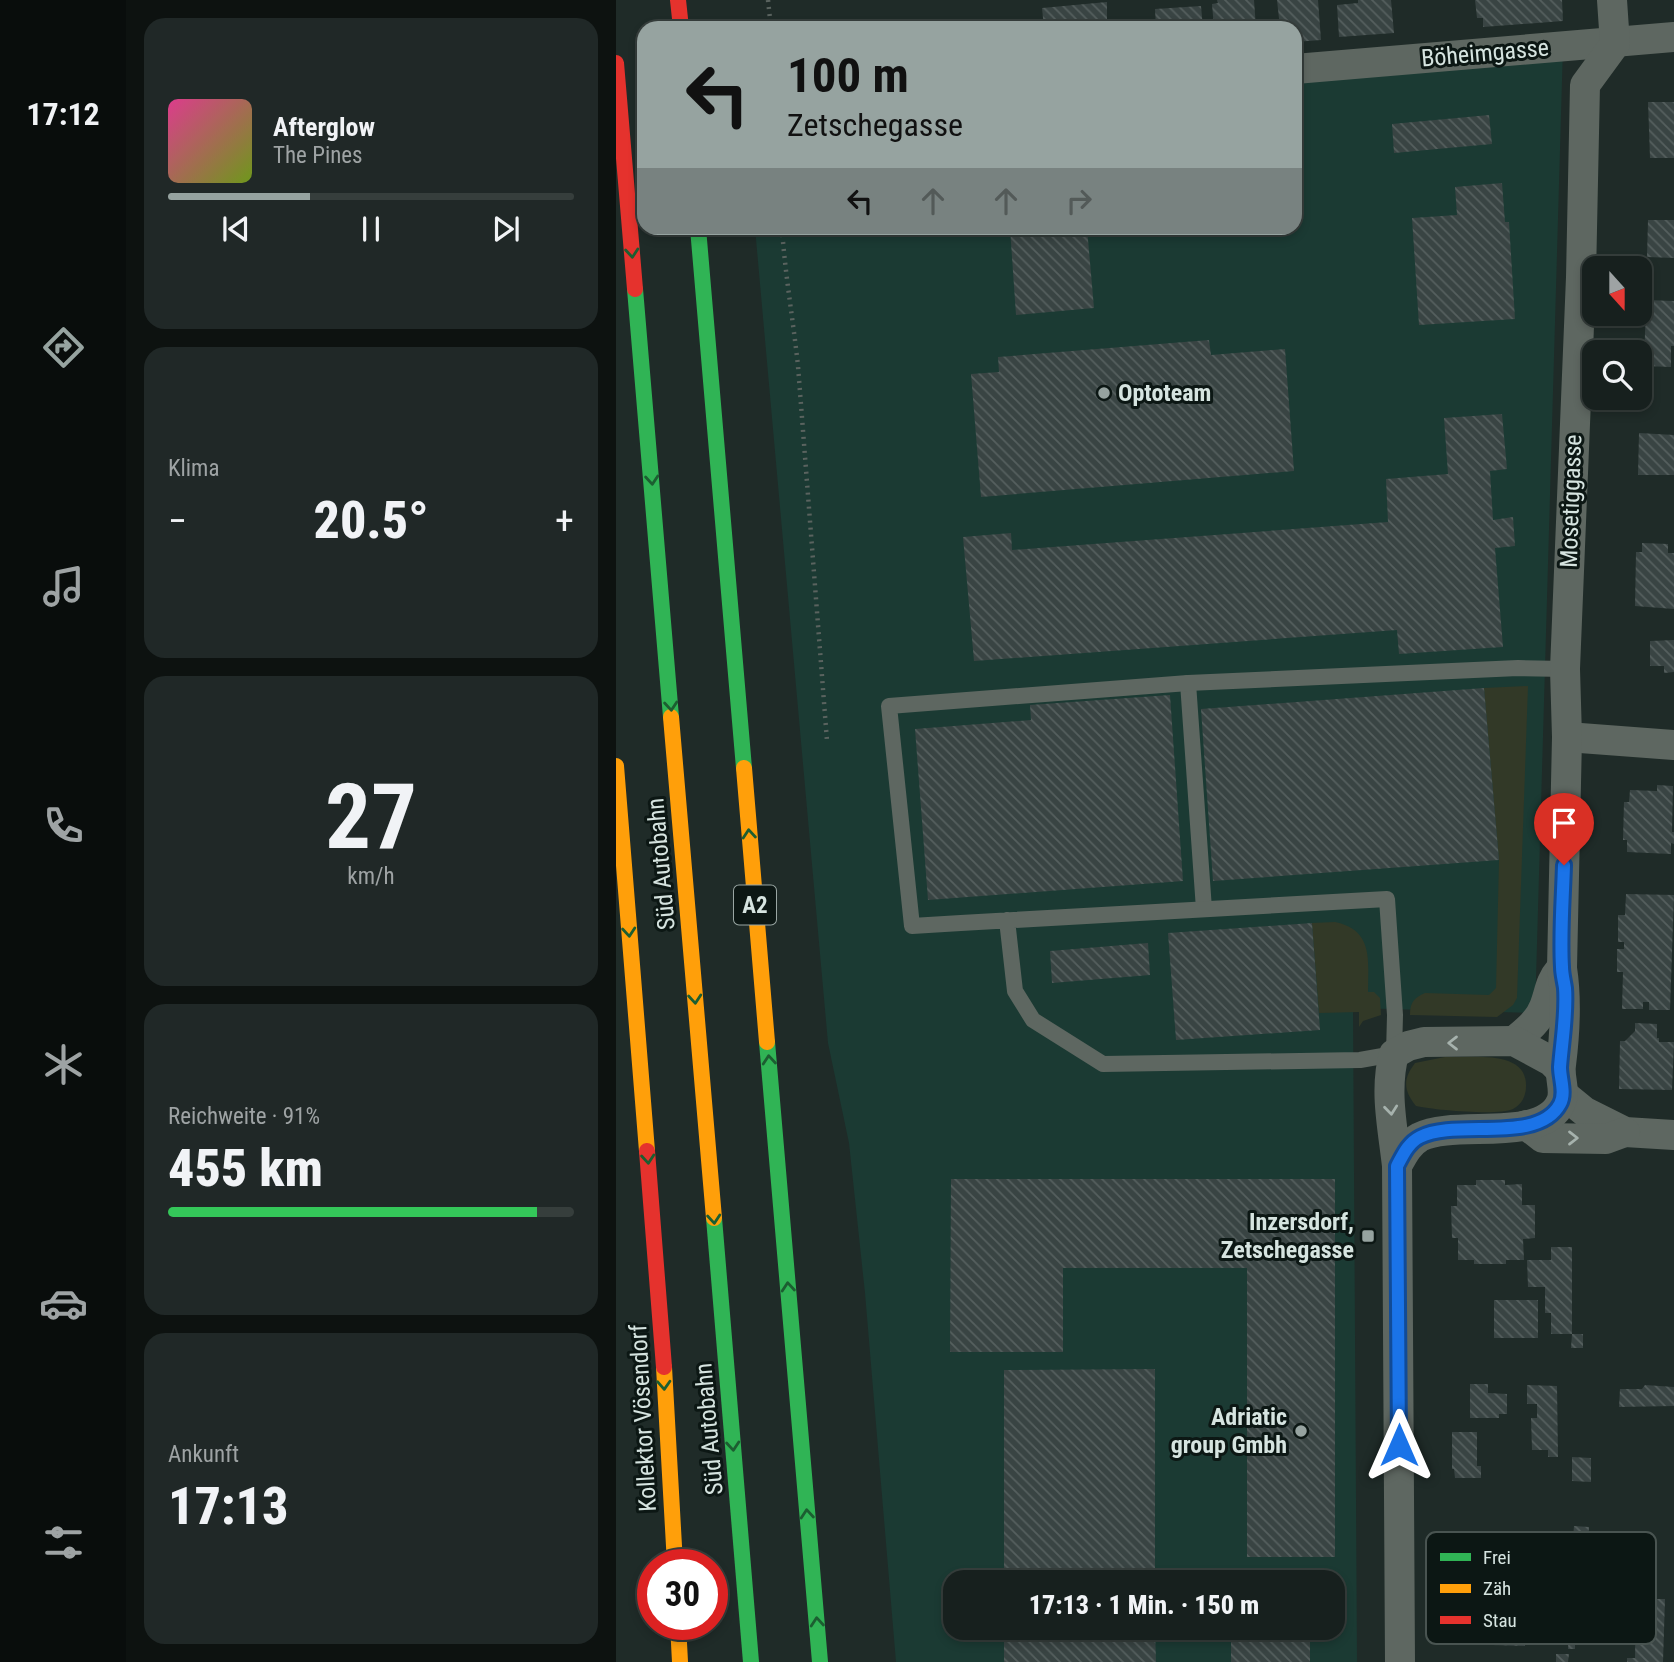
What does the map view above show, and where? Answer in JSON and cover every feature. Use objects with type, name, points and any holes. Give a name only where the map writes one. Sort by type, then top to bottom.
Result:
[{"type":"highway","points":[[678,0],[680,21]]},
{"type":"highway","name":"Süd Autobahn","points":[[616,63],[751,1662]]},
{"type":"highway","name":"A2","points":[[699,235],[820,1662]]},
{"type":"highway","name":"Kollektor Vösendorf","points":[[616,766],[661,1321],[674,1549]]},
{"type":"highway","points":[[679,1640],[680,1662]]},
{"type":"street","points":[[1612,0],[1615,44]]},
{"type":"street","name":"Böheimgasse","points":[[1302,67],[1615,44],[1674,37]]},
{"type":"street","name":"Mosetiggasse","points":[[1561,1082],[1565,989],[1562,968],[1567,737],[1565,669],[1581,277],[1585,85],[1615,44]]},
{"type":"street","points":[[1567,737],[1674,745]]},
{"type":"street","name":"Mosetiggasse","points":[[1514,1041],[1531,1028],[1543,1010],[1554,976],[1562,968]]},
{"type":"street","points":[[1400,1662],[1397,1166],[1389,1090],[1389,1071],[1394,1054],[1408,1046],[1424,1042],[1514,1041],[1551,1061],[1561,1082],[1585,1112],[1625,1132],[1674,1135]]},
{"type":"street","points":[[1397,1166],[1411,1143],[1419,1137],[1433,1133],[1526,1125],[1543,1120],[1559,1106],[1561,1082]]},
{"type":"street","points":[[1526,1125],[1543,1138],[1606,1139],[1625,1132]]},
{"type":"lane","points":[[1007,920],[1015,991],[1033,1020],[1103,1065],[1360,1060],[1394,1054],[1395,1015],[1387,899],[1007,920],[912,926],[889,706],[1188,683],[1518,668],[1565,669]]},
{"type":"lane","points":[[1188,683],[1204,909]]},
{"type":"path","points":[[768,0],[770,21]]},
{"type":"path","points":[[782,235],[798,366],[827,741]]},
{"type":"shaded area","points":[[1563,46],[1535,1013],[1353,1008],[1357,1662],[896,1662],[865,1293],[849,1143],[828,1043],[756,235],[1302,235],[1302,67]]},
{"type":"shaded area","points":[[1528,686],[1517,998],[1513,1005],[1497,1017],[1410,1015],[1413,1001],[1425,993],[1489,995],[1496,988],[1499,860],[1484,688]]},
{"type":"shaded area","points":[[1335,922],[1348,926],[1363,939],[1368,958],[1368,992],[1374,992],[1380,998],[1381,1015],[1363,1021],[1359,1027],[1359,1012],[1319,1013],[1312,923]]},
{"type":"shaded area","points":[[1445,1057],[1482,1057],[1508,1061],[1524,1074],[1526,1086],[1523,1099],[1513,1109],[1494,1112],[1451,1111],[1416,1106],[1406,1084],[1411,1069],[1415,1063]]},
{"type":"building","points":[[1217,0],[1254,0],[1256,21],[1213,21],[1212,4],[1218,3]]},
{"type":"building","points":[[1277,0],[1318,0],[1321,40],[1302,41],[1302,21],[1279,21]]},
{"type":"building","points":[[1358,0],[1391,0],[1394,33],[1339,37],[1337,5],[1358,3]]},
{"type":"building","points":[[1475,0],[1562,0],[1563,21],[1483,27],[1483,18],[1477,18]]},
{"type":"building","points":[[1107,2],[1107,21],[1043,21],[1042,8]]},
{"type":"building","points":[[1201,6],[1202,21],[1156,21],[1155,9]]},
{"type":"building","points":[[1648,102],[1674,102],[1674,158],[1650,158]]},
{"type":"building","points":[[1489,115],[1492,144],[1394,153],[1392,124]]},
{"type":"building","points":[[1502,183],[1505,222],[1509,222],[1515,319],[1419,325],[1412,218],[1457,215],[1455,187]]},
{"type":"building","points":[[1648,220],[1674,220],[1674,258],[1647,256]]},
{"type":"building","points":[[1010,235],[1088,235],[1094,308],[1016,315]]},
{"type":"building","points":[[1652,300],[1674,301],[1671,367],[1652,366],[1652,340],[1645,340],[1645,326],[1652,326]]},
{"type":"building","points":[[1209,340],[1211,355],[1285,349],[1294,471],[981,497],[971,374],[999,372],[998,357]]},
{"type":"building","points":[[1502,414],[1507,469],[1490,471],[1493,520],[1513,517],[1515,546],[1495,548],[1503,647],[1399,654],[1397,630],[974,661],[963,537],[1011,533],[1012,550],[1388,522],[1386,479],[1448,474],[1444,418]]},
{"type":"building","points":[[1639,433],[1674,435],[1674,475],[1638,475]]},
{"type":"building","points":[[1642,543],[1668,544],[1668,553],[1674,553],[1674,609],[1635,606],[1636,552],[1642,552]]},
{"type":"building","points":[[1674,640],[1674,672],[1664,673],[1664,666],[1650,666],[1650,641]]},
{"type":"building","points":[[1484,688],[1499,860],[1213,881],[1201,709]]},
{"type":"building","points":[[1170,695],[1183,881],[928,900],[915,729],[1031,720],[1030,705]]},
{"type":"building","points":[[1657,785],[1673,786],[1674,844],[1671,843],[1671,854],[1627,852],[1627,840],[1623,840],[1624,802],[1629,802],[1630,790],[1657,791]]},
{"type":"building","points":[[1626,894],[1674,895],[1670,1010],[1649,1010],[1649,1002],[1643,1002],[1643,1009],[1622,1009],[1623,972],[1617,972],[1617,949],[1624,949],[1624,942],[1618,942],[1618,915],[1625,915]]},
{"type":"building","points":[[1312,923],[1320,1030],[1176,1040],[1168,933]]},
{"type":"building","points":[[1148,943],[1150,975],[1052,983],[1050,951]]},
{"type":"building","points":[[1635,1023],[1657,1024],[1659,1042],[1674,1042],[1672,1090],[1619,1089],[1620,1041],[1625,1041],[1635,1031]]},
{"type":"building","points":[[951,1179],[1335,1179],[1335,1557],[1247,1557],[1247,1268],[1063,1268],[1063,1352],[950,1352]]},
{"type":"building","points":[[1476,1180],[1505,1180],[1505,1185],[1522,1184],[1522,1205],[1535,1205],[1535,1238],[1523,1239],[1524,1260],[1506,1260],[1506,1264],[1474,1264],[1474,1260],[1458,1260],[1458,1238],[1452,1238],[1451,1206],[1457,1206],[1457,1185],[1476,1185]]},
{"type":"building","points":[[1551,1247],[1572,1247],[1572,1334],[1551,1334],[1551,1313],[1545,1313],[1545,1287],[1528,1287],[1527,1260],[1551,1260]]},
{"type":"building","points":[[1494,1300],[1538,1300],[1538,1338],[1494,1338]]},
{"type":"building","points":[[1572,1334],[1583,1334],[1583,1348],[1571,1348]]},
{"type":"building","points":[[1155,1369],[1155,1568],[1319,1570],[1004,1570],[1004,1370]]},
{"type":"building","points":[[1470,1384],[1488,1384],[1488,1393],[1507,1394],[1507,1414],[1499,1414],[1499,1418],[1470,1418]]},
{"type":"building","points":[[1527,1385],[1557,1386],[1558,1457],[1548,1457],[1548,1450],[1532,1450],[1531,1418],[1537,1418],[1537,1404],[1527,1404]]},
{"type":"building","points":[[1645,1385],[1674,1387],[1674,1406],[1619,1407],[1620,1389],[1642,1389]]},
{"type":"building","points":[[1452,1432],[1477,1432],[1477,1466],[1481,1466],[1481,1478],[1455,1478],[1452,1469]]},
{"type":"building","points":[[1572,1457],[1591,1458],[1591,1482],[1572,1481]]},
{"type":"building","points":[[1574,1526],[1589,1527],[1589,1532],[1574,1532]]},
{"type":"building","points":[[1656,1599],[1665,1599],[1663,1662],[1627,1662],[1627,1658],[1635,1658],[1635,1644],[1656,1644]]},
{"type":"building","points":[[1004,1640],[1155,1640],[1156,1662],[1004,1662]]},
{"type":"building","points":[[1231,1640],[1310,1640],[1310,1662],[1231,1662]]},
{"type":"building","points":[[1461,1644],[1525,1644],[1525,1646]]},
{"type":"building","points":[[1568,1644],[1575,1644],[1575,1649],[1568,1649]]},
{"type":"building","points":[[1556,1654],[1569,1654],[1568,1662],[1556,1662]]},
{"type":"traffic: fast","points":[[699,235],[744,768]]},
{"type":"traffic: fast","points":[[635,289],[671,717]]},
{"type":"traffic: fast","points":[[767,1042],[820,1662]]},
{"type":"traffic: fast","points":[[714,1218],[751,1662]]},
{"type":"traffic: slow","points":[[671,717],[714,1218]]},
{"type":"traffic: slow","points":[[616,766],[647,1151]]},
{"type":"traffic: slow","points":[[744,768],[767,1042]]},
{"type":"traffic: slow","points":[[664,1367],[674,1549]]},
{"type":"traffic: slow","points":[[679,1640],[680,1662]]},
{"type":"traffic: jam","points":[[678,0],[680,21]]},
{"type":"traffic: jam","points":[[616,63],[635,289]]},
{"type":"traffic: jam","points":[[647,1151],[664,1367]]},
{"type":"place","name":"Optoteam","points":[[1104,393]]},
{"type":"place","name":"Inzersdorf, Zetschegasse","points":[[1368,1236]]},
{"type":"place","name":"Adriatic group Gmbh","points":[[1301,1431]]},
{"type":"route","points":[[1399,1445],[1397,1166],[1411,1143],[1419,1137],[1447,1130],[1481,1130],[1526,1125],[1543,1120],[1559,1106],[1563,1098],[1560,1070],[1565,989],[1562,968],[1564,865]]}]
